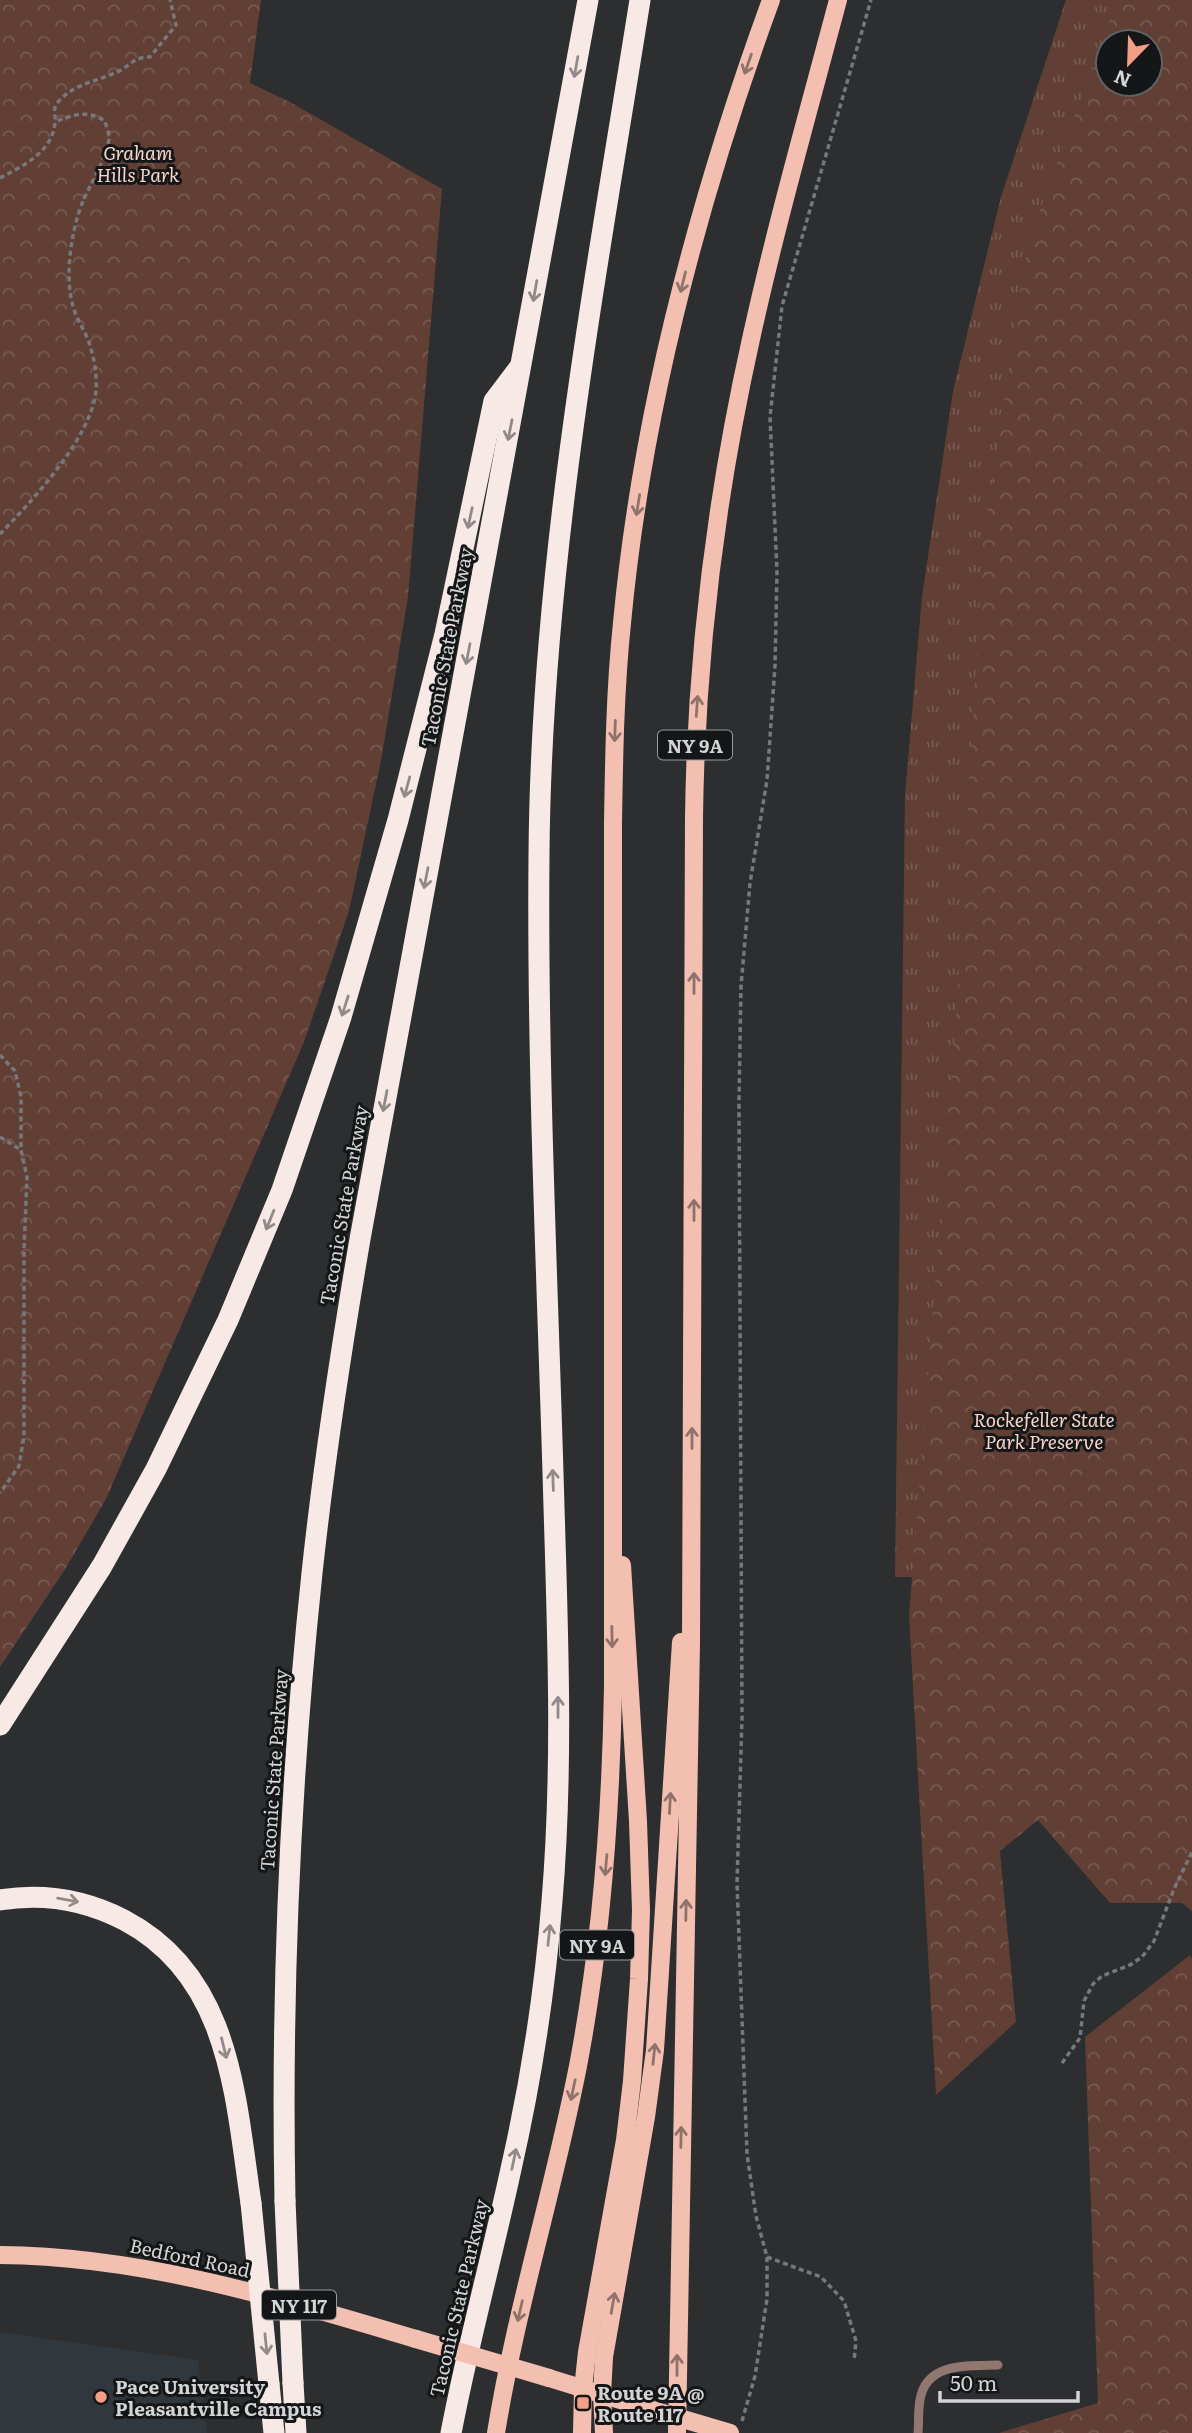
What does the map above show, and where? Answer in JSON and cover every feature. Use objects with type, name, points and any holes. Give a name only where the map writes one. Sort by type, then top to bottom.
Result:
[{"type":"highway","name":"Taconic State Parkway","points":[[296,2433],[285,2201],[284,2035],[290,1845],[299,1713],[319,1507],[360,1238],[588,0]]},
{"type":"highway","name":"Taconic State Parkway","points":[[452,2433],[524,2107],[541,2006],[554,1884],[558,1690],[540,1008],[541,764],[551,612],[568,461],[640,0]]},
{"type":"highway","points":[[0,1725],[102,1566],[156,1469],[228,1320],[282,1190],[345,1004],[395,833],[447,623],[494,401],[522,363]]},
{"type":"highway","points":[[0,1900],[44,1897],[81,1903],[133,1924],[176,1959],[208,2004],[222,2038],[251,2203],[274,2433]]},
{"type":"main road","name":"NY 9A","points":[[496,2433],[512,2346],[578,2067],[603,1894],[612,1757],[614,755],[622,620],[649,435],[680,297],[715,165],[771,0]]},
{"type":"main road","name":"NY 9A","points":[[677,2433],[692,1506],[695,770],[699,680],[723,488],[751,340],[838,0]]},
{"type":"main road","points":[[582,2433],[583,2389],[589,2343],[625,2140],[635,2049],[640,1945],[638,1821],[628,1642],[611,1447]]},
{"type":"main road","points":[[604,2433],[602,2395],[606,2338],[646,2117],[655,2050],[675,1715],[692,1506]]},
{"type":"main road","name":"Bedford Road","points":[[0,2255],[91,2260],[181,2274],[247,2290],[649,2409],[736,2427]]},
{"type":"lane","points":[[918,2433],[922,2391],[933,2375],[951,2368],[998,2365]]},
{"type":"path","points":[[0,178],[30,162],[48,145],[55,122],[53,114],[56,104],[72,90],[120,70],[140,57],[150,57],[156,51],[176,25],[170,0]]},
{"type":"path","points":[[736,2427],[755,2376],[767,2299],[767,2257],[756,2216],[747,2154],[737,1883],[742,1718],[739,1116],[741,986],[750,883],[767,780],[775,666],[777,571],[770,417],[782,306],[871,0]]},
{"type":"path","points":[[0,534],[30,502],[75,443],[90,415],[96,392],[92,351],[75,313],[69,282],[72,241],[82,203],[94,180],[109,138],[105,121],[94,114],[73,114],[55,122]]},
{"type":"path","points":[[0,1055],[15,1071],[21,1097],[22,1150],[27,1177],[24,1250],[24,1436],[19,1466],[0,1493]]},
{"type":"path","points":[[0,1137],[22,1150]]},
{"type":"path","points":[[1062,2063],[1080,2038],[1084,2001],[1093,1984],[1102,1976],[1142,1957],[1154,1941],[1192,1852]]},
{"type":"path","points":[[767,2257],[821,2277],[844,2301],[856,2341],[853,2361]]},
{"type":"shaded area","name":"Pace University Pleasantville Campus","points":[[0,2332],[198,2360],[207,2433],[0,2433]]},
{"type":"green space","name":"Graham Hills Park","points":[[0,0],[261,0],[250,83],[290,102],[442,189],[408,597],[381,761],[349,911],[304,1042],[106,1499],[66,1568],[0,1667]]},
{"type":"green space","name":"Rockefeller State Park Preserve","points":[[1066,0],[1192,0],[1192,1579],[895,1577],[905,795],[922,596],[953,391],[1001,197]]},
{"type":"green space","name":"Rockefeller State Park Preserve","points":[[1117,0],[1192,0],[1192,1911],[1182,1903],[1110,1903],[1038,1820],[1000,1851],[1016,2022],[936,2095],[909,1616],[956,1018],[983,542],[1028,242],[1094,63],[1094,98],[1164,98],[1164,28],[1107,28]]},
{"type":"green space","points":[[1190,1955],[1192,2433],[999,2433],[1098,2403],[1085,2037]]},
{"type":"place","name":"Pace University Pleasantville Campus","points":[[101,2397]]},
{"type":"place","name":"Route 9A @ Route 117","points":[[583,2403]]}]
